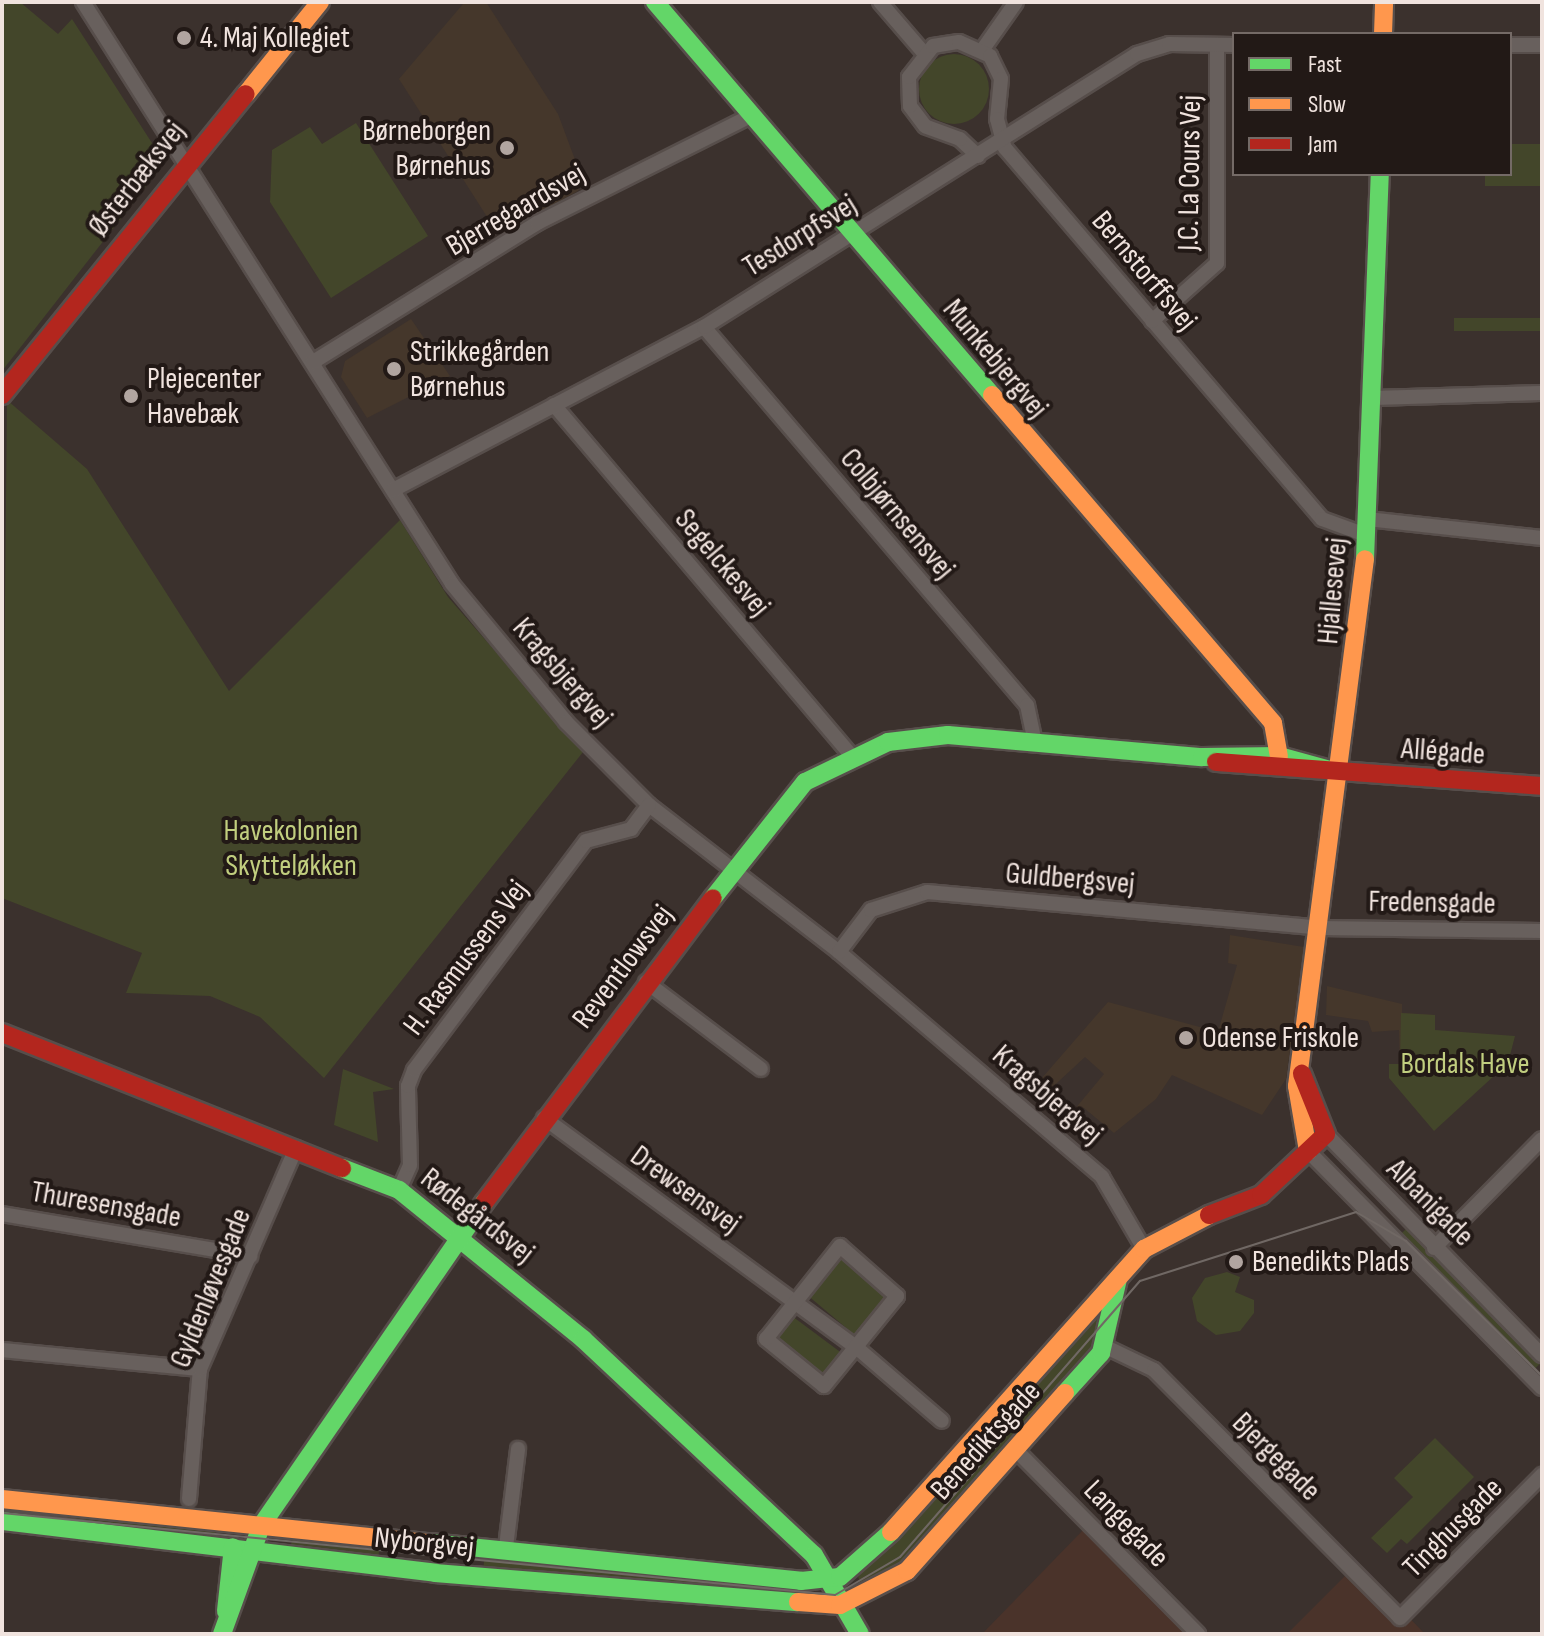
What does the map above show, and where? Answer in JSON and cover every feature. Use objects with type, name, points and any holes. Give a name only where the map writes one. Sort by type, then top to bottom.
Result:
[{"type":"street","name":"Kragsbjergvej","points":[[83,2],[393,490],[505,650],[649,805],[839,952],[1102,1177],[1144,1249]]},
{"type":"street","name":"Østerbæksvej","points":[[2,395],[186,161],[320,2]]},
{"type":"street","name":"Munkebjergvej","points":[[655,2],[1273,723],[1279,756]]},
{"type":"street","points":[[880,2],[923,52]]},
{"type":"street","points":[[983,49],[1016,2]]},
{"type":"street","points":[[1383,32],[1384,2]]},
{"type":"street","points":[[978,156],[913,113],[907,86],[923,52],[946,42],[983,49],[1001,79],[997,119],[1004,140]]},
{"type":"street","name":"Tesdorpfsvej","points":[[393,490],[704,327],[1137,54],[1169,44],[1232,45]]},
{"type":"street","name":"J.C. La Cours Vej","points":[[1152,321],[1217,263],[1217,45]]},
{"type":"street","points":[[1512,45],[1542,45]]},
{"type":"street","name":"Bjerregaardsvej","points":[[313,362],[537,223],[751,116]]},
{"type":"street","name":"Bernstorffsvej","points":[[1004,140],[1152,321],[1322,519],[1367,527],[1542,538]]},
{"type":"street","name":"Hjallesevej","points":[[1310,1010],[1341,773],[1367,527],[1380,176]]},
{"type":"street","name":"Colbjørnsensvej","points":[[704,327],[1027,705],[1035,743]]},
{"type":"street","points":[[1372,398],[1542,393]]},
{"type":"street","name":"Segelckesvej","points":[[554,405],[851,755]]},
{"type":"street","name":"Reventlowsvej","points":[[222,1634],[242,1548],[261,1526],[456,1236],[732,869],[805,782],[851,755],[920,736],[1202,757],[1279,756],[1341,773]]},
{"type":"street","name":"Reventlowsvej","points":[[1202,757],[1227,766],[1341,773]]},
{"type":"street","name":"Allégade","points":[[1341,773],[1542,786]]},
{"type":"street","name":"H. Rasmussens Vej","points":[[399,1190],[410,1165],[408,1086],[414,1070],[586,841],[631,829],[649,805]]},
{"type":"street","name":"Guldbergsvej","points":[[839,952],[871,910],[927,892],[1320,928]]},
{"type":"street","name":"Fredensgade","points":[[1320,928],[1542,931]]},
{"type":"street","points":[[646,982],[761,1069]]},
{"type":"street","name":"Albanigade","points":[[1310,1010],[1296,1107],[1308,1151],[1542,1388]]},
{"type":"street","name":"Rødegårdsvej","points":[[2,1033],[399,1190],[583,1339],[814,1555],[840,1605],[860,1634]]},
{"type":"street","name":"Albanigade","points":[[1302,1074],[1326,1134],[1434,1248],[1542,1355]]},
{"type":"street","name":"Drewsensvej","points":[[544,1118],[856,1347],[942,1421]]},
{"type":"street","name":"Benediktsgade","points":[[828,1580],[870,1555],[1144,1249],[1179,1227],[1261,1195],[1326,1134]]},
{"type":"street","points":[[1434,1248],[1542,1139]]},
{"type":"street","name":"Gyldenløvesgade","points":[[189,1499],[200,1369],[296,1148]]},
{"type":"street","name":"Thuresensgade","points":[[2,1214],[250,1256]]},
{"type":"street","points":[[840,1246],[897,1296],[856,1347],[824,1386],[766,1339],[840,1246]]},
{"type":"street","name":"Benediktsgade","points":[[840,1605],[907,1571],[1016,1450],[1104,1346],[1121,1273]]},
{"type":"street","name":"Bjergegade","points":[[1104,1346],[1154,1370],[1400,1618]]},
{"type":"street","points":[[2,1350],[200,1369]]},
{"type":"street","points":[[506,1547],[518,1449]]},
{"type":"street","name":"Langegade","points":[[1016,1450],[1198,1634]]},
{"type":"street","name":"Tinghusgade","points":[[1400,1618],[1542,1475]]},
{"type":"street","name":"Nyborgvej","points":[[2,1499],[828,1580]]},
{"type":"street","name":"Nyborgvej","points":[[2,1521],[517,1581],[840,1605]]},
{"type":"shaded area","name":"Børneborgen Børnehus","points":[[486,2],[558,114],[583,181],[578,191],[498,234],[399,79],[463,4]]},
{"type":"shaded area","name":"Strikkegården Børnehus","points":[[411,319],[450,376],[367,418],[341,377],[345,361]]},
{"type":"shaded area","name":"Odense Friskole","points":[[1230,935],[1304,947],[1286,1079],[1262,1115],[1172,1075],[1156,1099],[1114,1133],[1084,1108],[1074,1110],[1104,1074],[1085,1057],[1045,1094],[1035,1086],[1108,1002],[1218,1032],[1237,965],[1228,963]]},
{"type":"shaded area","points":[[1327,986],[1402,1004],[1402,1013],[1435,1015],[1433,1066],[1400,1064],[1399,1030],[1372,1032],[1368,1021],[1326,1015]]},
{"type":"shaded area","points":[[1085,1528],[1191,1634],[982,1634]]},
{"type":"shaded area","points":[[1357,1564],[1425,1634],[1287,1634]]},
{"type":"green space","points":[[2,2],[20,2],[58,34],[72,19],[161,157],[158,171],[2,371]]},
{"type":"green space","points":[[947,54],[961,54],[983,69],[989,89],[987,102],[979,114],[961,124],[947,124],[925,109],[919,96],[919,82],[934,60]]},
{"type":"green space","points":[[356,123],[428,236],[331,298],[270,202],[272,150],[310,127],[322,144]]},
{"type":"green space","points":[[1512,144],[1542,144],[1542,186],[1485,186],[1485,176],[1512,176]]},
{"type":"green space","points":[[1454,318],[1542,318],[1542,331],[1454,331]]},
{"type":"green space","name":"Havekolonien Skytteløkken","points":[[7,400],[87,469],[229,691],[400,520],[448,597],[583,752],[324,1078],[260,1017],[210,996],[126,993],[142,953],[2,898]]},
{"type":"green space","name":"Bordals Have","points":[[1401,1013],[1435,1015],[1435,1030],[1515,1036],[1508,1063],[1434,1131],[1389,1078],[1389,1064],[1400,1064]]},
{"type":"green space","points":[[343,1069],[394,1089],[373,1092],[378,1142],[334,1125]]},
{"type":"green space","points":[[1408,1227],[1542,1361],[1531,1373],[1397,1238]]},
{"type":"green space","points":[[840,1256],[887,1296],[855,1335],[807,1295]]},
{"type":"green space","points":[[1227,1272],[1240,1277],[1235,1292],[1254,1300],[1254,1313],[1240,1331],[1216,1335],[1197,1321],[1192,1298],[1205,1278]]},
{"type":"green space","points":[[1101,1305],[1096,1349],[923,1549],[864,1589],[858,1577]]},
{"type":"green space","points":[[792,1316],[843,1354],[822,1378],[780,1343],[778,1333]]},
{"type":"green space","points":[[1435,1438],[1474,1477],[1407,1544],[1401,1539],[1387,1553],[1371,1538],[1413,1497],[1394,1478]]},
{"type":"green space","points":[[2,1502],[216,1524],[214,1539],[2,1517]]},
{"type":"green space","points":[[295,1534],[380,1539],[378,1563],[289,1549]]},
{"type":"green space","points":[[485,1550],[797,1585],[796,1602],[483,1573]]},
{"type":"tram line","points":[[2,1513],[835,1595],[900,1557],[1140,1281],[1356,1212],[1406,1241],[1542,1376]]},
{"type":"traffic: fast","points":[[655,2],[992,395]]},
{"type":"traffic: fast","points":[[1365,559],[1380,176]]},
{"type":"traffic: fast","points":[[713,898],[805,782],[888,742],[948,735],[1202,757],[1279,756],[1341,773]]},
{"type":"traffic: fast","points":[[342,1168],[399,1190],[583,1339],[814,1555],[860,1634]]},
{"type":"traffic: fast","points":[[222,1634],[261,1526],[484,1203]]},
{"type":"traffic: fast","points":[[1065,1393],[1101,1353],[1118,1279]]},
{"type":"traffic: fast","points":[[2,1521],[435,1573],[798,1602]]},
{"type":"traffic: fast","points":[[430,1543],[801,1581],[840,1577],[891,1532]]},
{"type":"traffic: fast","points":[[226,1611],[233,1547]]},
{"type":"traffic: slow","points":[[246,94],[320,2]]},
{"type":"traffic: slow","points":[[1383,32],[1384,2]]},
{"type":"traffic: slow","points":[[992,395],[1273,723],[1279,756]]},
{"type":"traffic: slow","points":[[1308,1151],[1297,1086],[1365,559]]},
{"type":"traffic: slow","points":[[891,1532],[1144,1249],[1209,1215]]},
{"type":"traffic: slow","points":[[798,1602],[840,1605],[907,1571],[1065,1393]]},
{"type":"traffic: slow","points":[[2,1499],[430,1543]]},
{"type":"traffic: jam","points":[[2,395],[246,94]]},
{"type":"traffic: jam","points":[[1216,762],[1542,786]]},
{"type":"traffic: jam","points":[[484,1203],[713,898]]},
{"type":"traffic: jam","points":[[2,1033],[342,1168]]},
{"type":"traffic: jam","points":[[1209,1215],[1261,1195],[1326,1134],[1302,1074]]},
{"type":"place","name":"4. Maj Kollegiet","points":[[184,38]]},
{"type":"place","name":"Børneborgen Børnehus","points":[[507,148]]},
{"type":"place","name":"Strikkegården Børnehus","points":[[394,369]]},
{"type":"place","name":"Plejecenter Havebæk","points":[[131,396]]},
{"type":"place","name":"Odense Friskole","points":[[1186,1038]]},
{"type":"place","name":"Benedikts Plads","points":[[1236,1262]]}]
